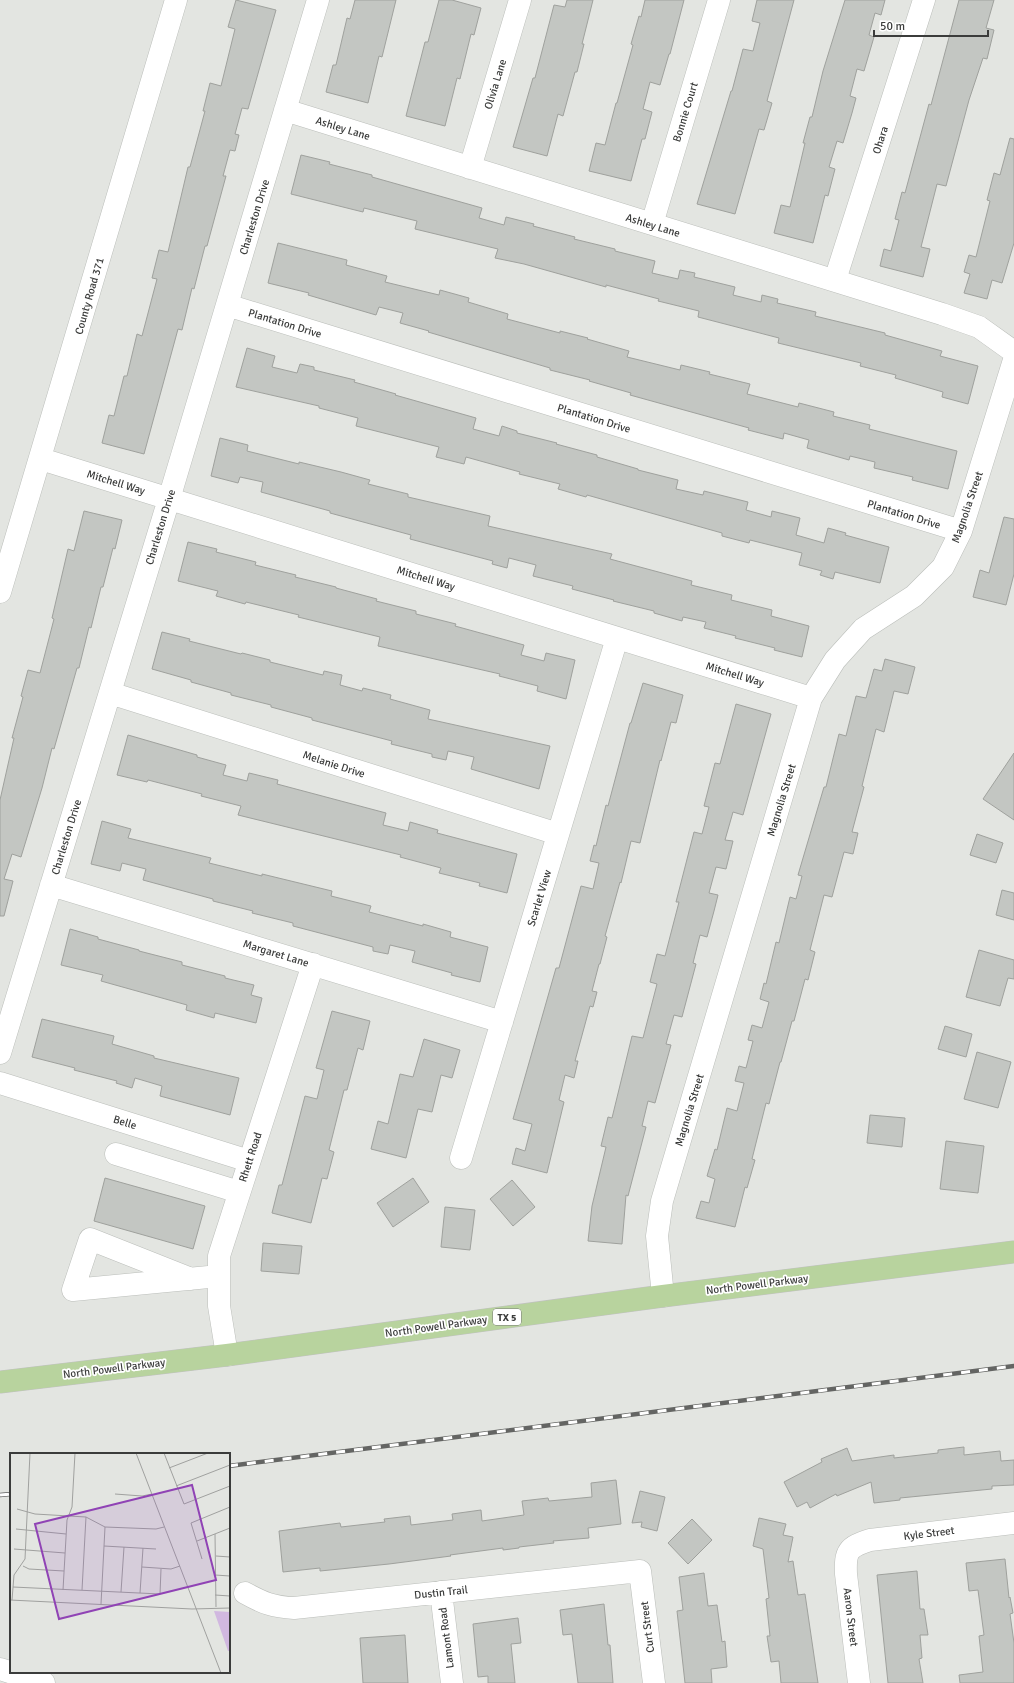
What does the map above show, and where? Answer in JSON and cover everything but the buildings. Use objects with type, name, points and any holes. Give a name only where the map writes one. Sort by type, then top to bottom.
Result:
[{"type":"main road","name":"North Powell Parkway","points":[[0,1382],[227,1355],[663,1296],[1014,1252]]},
{"type":"street","name":"County Road 371","points":[[0,592],[41,459],[176,0]]},
{"type":"street","name":"Charleston Drive","points":[[0,1053],[169,499],[318,0]]},
{"type":"street","name":"Olivia Lane","points":[[470,168],[520,0]]},
{"type":"street","name":"Bonnie Court","points":[[652,224],[719,0]]},
{"type":"street","name":"Ohara","points":[[835,280],[924,0]]},
{"type":"street","name":"Ashley Lane","points":[[285,110],[835,280],[980,327],[1014,352]]},
{"type":"street","name":"Plantation Drive","points":[[227,305],[961,531]]},
{"type":"street","name":"Magnolia Street","points":[[663,1296],[657,1236],[662,1201],[811,698],[834,660],[863,629],[914,596],[943,567],[961,531],[1014,360]]},
{"type":"street","name":"Mitchell Way","points":[[41,459],[811,698]]},
{"type":"street","name":"Scarlet View","points":[[461,1158],[617,638]]},
{"type":"street","name":"Melanie Drive","points":[[110,693],[558,834]]},
{"type":"street","name":"Margaret Lane","points":[[51,885],[502,1022]]},
{"type":"street","name":"Rhett Road","points":[[227,1355],[219,1306],[219,1256],[313,964]]},
{"type":"street","name":"Belle","points":[[0,1083],[249,1161]]},
{"type":"street","points":[[116,1154],[239,1192]]},
{"type":"street","points":[[191,1279],[90,1239],[73,1290],[191,1279],[219,1276]]},
{"type":"street","name":"Kyle Street","points":[[848,1551],[856,1544],[870,1540],[1014,1523]]},
{"type":"street","name":"Aaron Street","points":[[848,1551],[846,1574],[859,1683]]},
{"type":"street","name":"Dustin Trail","points":[[245,1593],[264,1604],[277,1608],[294,1608],[640,1571]]},
{"type":"street","name":"Curt Street","points":[[640,1571],[654,1683]]},
{"type":"street","name":"Lamont Road","points":[[441,1592],[452,1683]]},
{"type":"street","points":[[0,1669],[10,1672]]},
{"type":"street","points":[[13,1673],[44,1683]]},
{"type":"railway","points":[[230,1466],[1014,1366]]},
{"type":"railway","points":[[0,1495],[10,1494]]}]
